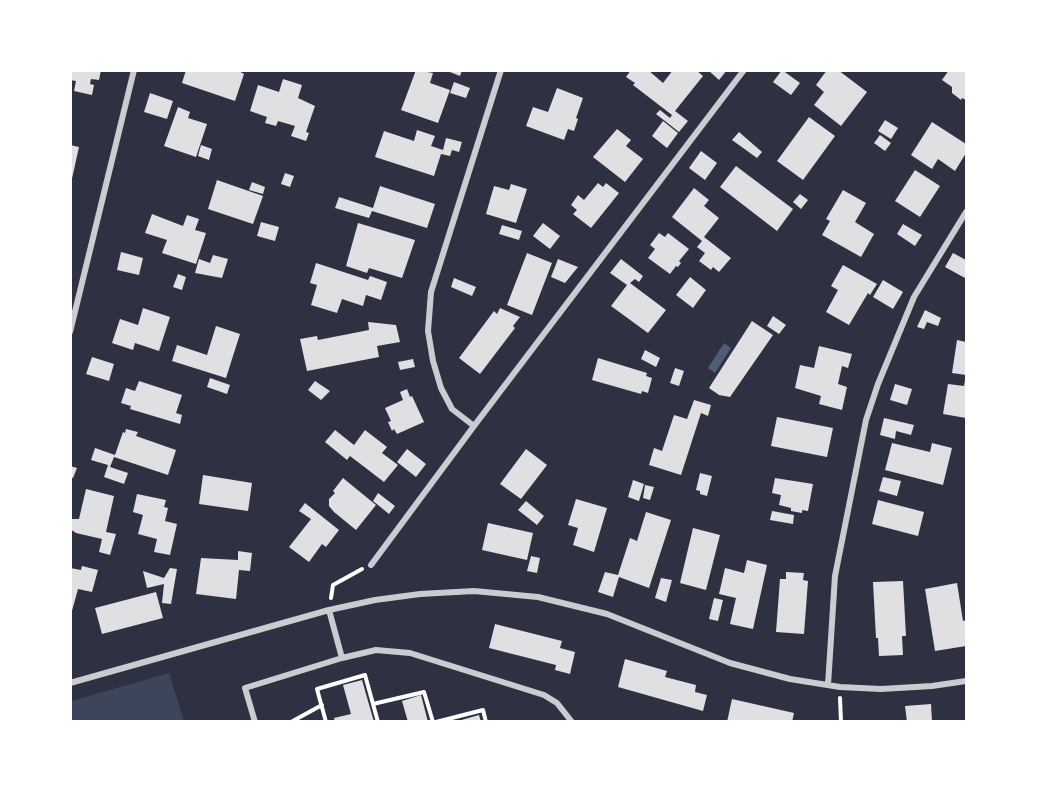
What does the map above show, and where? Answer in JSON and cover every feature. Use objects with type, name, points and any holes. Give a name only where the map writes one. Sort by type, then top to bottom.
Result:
[{"type":"street","points":[[70,332],[134,70]]},
{"type":"street","points":[[474,426],[452,409],[441,388],[432,361],[428,331],[431,291],[501,70]]},
{"type":"street","points":[[371,565],[744,70]]},
{"type":"street","points":[[828,685],[834,576],[866,420],[878,384],[914,297],[966,212]]},
{"type":"street","points":[[70,683],[329,610],[375,600],[420,594],[474,591],[538,597],[607,614],[730,663],[789,680],[840,687],[881,689],[966,681]]},
{"type":"street","points":[[329,610],[342,658]]},
{"type":"street","points":[[255,722],[245,688],[376,650],[410,653],[544,695],[556,703],[572,722]]},
{"type":"path","points":[[329,610],[333,585],[371,565]]},
{"type":"path","points":[[326,722],[317,689],[365,675],[378,722]]},
{"type":"path","points":[[840,687],[842,722]]},
{"type":"path","points":[[373,704],[424,692],[434,722],[483,710],[486,722]]},
{"type":"path","points":[[291,722],[322,705]]},
{"type":"shaded area","points":[[724,343],[731,348],[715,373],[708,368]]},
{"type":"shaded area","points":[[169,673],[184,721],[71,721],[71,701]]},
{"type":"building","points":[[70,70],[101,70],[99,80],[91,79],[90,84],[94,85],[92,95],[74,91],[76,81],[70,80]]},
{"type":"building","points":[[186,70],[237,70],[244,74],[235,101],[182,83]]},
{"type":"building","points":[[416,70],[433,73],[430,83],[450,90],[438,123],[401,110]]},
{"type":"building","points":[[445,70],[462,70],[460,76]]},
{"type":"building","points":[[631,70],[648,70],[663,83],[673,70],[696,70],[703,76],[675,111],[688,121],[679,132],[656,114],[660,110],[670,118],[672,115],[626,77]]},
{"type":"building","points":[[708,70],[727,70],[719,80]]},
{"type":"building","points":[[782,70],[800,83],[791,95],[773,82]]},
{"type":"building","points":[[827,70],[838,70],[867,92],[841,126],[814,105],[824,92],[816,85]]},
{"type":"building","points":[[949,70],[966,70],[966,100],[962,98],[961,100],[952,93],[952,87],[942,80]]},
{"type":"building","points":[[283,79],[302,85],[298,98],[315,106],[306,132],[309,133],[306,141],[291,136],[295,126],[278,121],[276,126],[265,123],[267,117],[250,111],[258,85],[279,92]]},
{"type":"building","points":[[454,82],[470,88],[466,98],[450,93]]},
{"type":"building","points":[[557,88],[583,98],[574,131],[568,129],[564,140],[526,126],[533,107],[548,112]]},
{"type":"building","points":[[150,93],[173,101],[167,119],[144,112]]},
{"type":"building","points":[[178,107],[190,112],[188,118],[207,124],[196,157],[164,146]]},
{"type":"building","points":[[809,117],[835,136],[803,180],[777,161]]},
{"type":"building","points":[[885,120],[898,128],[891,139],[878,131]]},
{"type":"building","points":[[663,121],[678,133],[667,148],[652,136]]},
{"type":"building","points":[[932,122],[966,144],[966,153],[955,171],[938,159],[932,169],[911,155]]},
{"type":"building","points":[[617,129],[631,140],[626,146],[643,159],[625,182],[593,157]]},
{"type":"building","points":[[417,130],[435,136],[431,146],[443,150],[446,138],[462,142],[459,152],[452,150],[450,156],[441,154],[434,176],[375,157],[384,131],[414,141]]},
{"type":"building","points":[[739,132],[762,152],[757,158],[732,140]]},
{"type":"building","points":[[880,135],[891,143],[885,151],[874,143]]},
{"type":"building","points":[[70,145],[79,147],[71,183],[70,182]]},
{"type":"building","points":[[201,145],[212,149],[209,160],[198,156]]},
{"type":"building","points":[[701,151],[717,163],[705,180],[689,168]]},
{"type":"building","points":[[736,166],[793,209],[777,231],[720,187]]},
{"type":"building","points":[[915,170],[940,186],[920,217],[895,201]]},
{"type":"building","points":[[285,173],[294,176],[290,187],[281,184]]},
{"type":"building","points":[[217,180],[263,196],[253,224],[208,209]]},
{"type":"building","points":[[252,182],[265,187],[263,194],[249,190]]},
{"type":"building","points":[[598,183],[603,187],[606,183],[619,193],[591,228],[573,214],[577,210],[571,205],[578,195],[584,200]]},
{"type":"building","points":[[511,184],[527,189],[516,223],[486,214],[494,186],[509,190]]},
{"type":"building","points":[[380,186],[435,204],[427,228],[372,211],[369,218],[335,208],[339,197],[373,208]]},
{"type":"building","points":[[694,188],[709,200],[704,206],[719,218],[704,237],[731,258],[719,272],[713,267],[711,270],[699,261],[705,253],[697,247],[702,241],[672,217]]},
{"type":"building","points":[[843,190],[866,203],[855,222],[874,234],[861,257],[822,235],[830,221],[826,219]]},
{"type":"building","points":[[800,194],[808,200],[801,209],[793,202]]},
{"type":"building","points":[[152,214],[183,226],[187,215],[199,219],[195,230],[206,233],[196,264],[162,253],[167,240],[145,233]]},
{"type":"building","points":[[261,222],[279,227],[275,241],[257,236]]},
{"type":"building","points":[[358,223],[415,240],[402,278],[369,268],[367,273],[346,266]]},
{"type":"building","points":[[543,223],[560,236],[550,249],[533,236]]},
{"type":"building","points":[[903,224],[922,235],[915,246],[897,234]]},
{"type":"building","points":[[502,225],[522,231],[519,240],[499,234]]},
{"type":"building","points":[[659,233],[665,237],[668,233],[689,249],[679,261],[681,263],[678,267],[676,266],[670,274],[648,258],[655,249],[650,245]]},
{"type":"building","points":[[121,252],[143,258],[139,275],[117,270]]},
{"type":"building","points":[[527,253],[552,263],[532,315],[507,305]]},
{"type":"building","points":[[953,253],[966,260],[965,278],[945,267]]},
{"type":"building","points":[[213,255],[228,259],[222,278],[195,273],[199,259],[210,263]]},
{"type":"building","points":[[558,259],[578,267],[565,283],[551,277]]},
{"type":"building","points":[[621,259],[643,276],[639,282],[635,279],[630,283],[666,310],[648,333],[611,306],[627,285],[610,273]]},
{"type":"building","points":[[316,263],[368,280],[370,276],[387,282],[381,300],[366,295],[363,306],[342,299],[337,313],[311,305],[317,285],[310,283]]},
{"type":"building","points":[[843,265],[877,284],[870,295],[868,293],[849,325],[826,312],[838,290],[831,286]]},
{"type":"building","points":[[178,274],[186,277],[182,290],[173,287]]},
{"type":"building","points":[[690,277],[706,290],[693,308],[676,295]]},
{"type":"building","points":[[454,278],[476,287],[472,296],[451,287]]},
{"type":"building","points":[[883,280],[903,292],[893,309],[873,297]]},
{"type":"building","points":[[143,308],[170,317],[159,351],[135,343],[133,350],[112,343],[120,319],[138,325]]},
{"type":"building","points":[[500,308],[520,317],[513,326],[515,328],[480,374],[459,358],[494,311],[497,314]]},
{"type":"building","points":[[925,310],[941,318],[938,326],[927,322],[924,329],[917,327]]},
{"type":"building","points":[[773,316],[786,325],[779,334],[767,326]]},
{"type":"building","points":[[752,321],[773,335],[730,397],[719,395],[709,388]]},
{"type":"building","points":[[368,322],[396,325],[400,342],[377,346],[379,357],[307,371],[300,339],[317,336],[318,340],[369,330]]},
{"type":"building","points":[[216,326],[240,334],[226,378],[172,361],[177,345],[207,355]]},
{"type":"building","points":[[957,340],[966,342],[966,375],[952,373]]},
{"type":"building","points":[[819,346],[852,354],[848,368],[842,366],[838,384],[847,387],[842,410],[819,404],[821,396],[795,388],[800,365],[814,368]]},
{"type":"building","points":[[645,350],[660,358],[656,367],[641,359]]},
{"type":"building","points":[[92,357],[114,364],[109,381],[86,374]]},
{"type":"building","points":[[598,358],[647,373],[646,376],[652,378],[648,393],[642,391],[641,394],[592,380]]},
{"type":"building","points":[[413,359],[415,367],[400,370],[398,362]]},
{"type":"building","points":[[675,368],[684,371],[679,386],[670,383]]},
{"type":"building","points":[[210,378],[230,385],[227,394],[207,387]]},
{"type":"building","points":[[965,380],[966,418],[943,414],[948,384],[964,386]]},
{"type":"building","points":[[139,381],[182,395],[176,413],[182,415],[180,424],[130,409],[131,406],[121,403],[126,388],[135,391]]},
{"type":"building","points":[[315,381],[330,391],[321,400],[308,390]]},
{"type":"building","points":[[895,384],[912,389],[907,405],[890,400]]},
{"type":"building","points":[[407,389],[424,422],[397,434],[394,429],[392,431],[388,422],[391,421],[385,408],[403,400],[400,392]]},
{"type":"building","points":[[694,400],[711,405],[708,416],[701,413],[681,475],[649,465],[654,448],[662,451],[674,415],[687,419]]},
{"type":"building","points":[[777,417],[833,428],[827,457],[771,446]]},
{"type":"building","points":[[884,418],[914,425],[911,435],[896,431],[895,439],[880,435]]},
{"type":"building","points":[[126,429],[138,432],[136,436],[176,450],[168,475],[114,457],[110,467],[128,473],[124,484],[104,477],[108,465],[91,460],[95,448],[115,455]]},
{"type":"building","points":[[335,430],[354,445],[365,430],[387,447],[382,453],[398,465],[384,482],[350,456],[347,460],[325,442]]},
{"type":"building","points":[[892,443],[930,452],[932,443],[952,448],[943,485],[885,470]]},
{"type":"building","points":[[407,449],[426,464],[416,477],[397,462]]},
{"type":"building","points":[[526,449],[547,465],[521,499],[500,484]]},
{"type":"building","points":[[70,466],[77,468],[73,478],[70,477]]},
{"type":"building","points":[[700,473],[712,476],[707,496],[696,490]]},
{"type":"building","points":[[203,475],[252,483],[248,511],[199,504]]},
{"type":"building","points":[[883,477],[901,481],[897,496],[879,491]]},
{"type":"building","points":[[343,478],[376,505],[356,530],[329,506],[329,499],[335,493],[333,491]]},
{"type":"building","points":[[775,478],[813,484],[808,511],[802,510],[802,513],[791,511],[791,508],[779,505],[781,495],[772,493]]},
{"type":"building","points":[[633,480],[644,484],[639,501],[628,497]]},
{"type":"building","points":[[645,485],[654,487],[650,500],[643,498]]},
{"type":"building","points":[[86,489],[114,496],[106,532],[116,534],[110,555],[99,552],[102,539],[76,533],[70,529],[72,519],[79,519]]},
{"type":"building","points":[[378,493],[395,506],[389,514],[373,501]]},
{"type":"building","points":[[137,494],[166,500],[164,507],[168,508],[165,521],[177,524],[170,555],[154,552],[157,539],[138,534],[143,515],[133,512]]},
{"type":"building","points":[[576,499],[607,508],[594,552],[573,545],[578,528],[568,525]]},
{"type":"building","points":[[878,500],[924,512],[918,536],[872,524]]},
{"type":"building","points":[[526,501],[544,516],[537,525],[518,510]]},
{"type":"building","points":[[305,503],[339,530],[326,547],[322,544],[309,562],[289,547],[311,519],[299,511]]},
{"type":"building","points":[[772,511],[794,515],[793,524],[770,520]]},
{"type":"building","points":[[646,512],[671,520],[649,588],[619,577],[613,597],[598,592],[605,572],[618,575],[630,538],[637,541]]},
{"type":"building","points":[[488,523],[533,533],[527,560],[482,550]]},
{"type":"building","points":[[693,528],[720,535],[706,590],[680,583]]},
{"type":"building","points":[[238,551],[252,553],[250,571],[239,570],[236,599],[196,594],[201,558],[238,560]]},
{"type":"building","points":[[531,556],[540,558],[537,573],[527,571]]},
{"type":"building","points":[[747,560],[767,565],[753,629],[730,624],[736,598],[719,594],[725,568],[744,573]]},
{"type":"building","points":[[82,566],[98,570],[92,592],[78,589],[70,618],[70,568],[81,570]]},
{"type":"building","points":[[170,568],[177,569],[171,604],[162,603],[164,584],[147,588],[143,571],[164,578]]},
{"type":"building","points":[[786,572],[804,573],[803,580],[808,581],[804,634],[776,632],[780,579],[786,579]]},
{"type":"building","points":[[661,578],[672,580],[666,602],[655,598]]},
{"type":"building","points":[[903,581],[906,636],[902,636],[903,655],[879,656],[873,582]]},
{"type":"building","points":[[957,583],[963,621],[966,620],[966,646],[935,651],[925,589]]},
{"type":"building","points":[[156,592],[163,618],[102,634],[95,608]]},
{"type":"building","points":[[714,598],[723,600],[718,621],[709,619]]},
{"type":"building","points":[[495,624],[562,641],[560,648],[575,652],[570,674],[555,670],[556,665],[489,648]]},
{"type":"building","points":[[625,659],[667,671],[665,677],[696,685],[695,692],[707,695],[703,711],[618,687]]},
{"type":"building","points":[[362,680],[374,722],[335,722],[334,718],[351,714],[343,685]]},
{"type":"building","points":[[421,695],[428,722],[408,722],[402,701]]},
{"type":"building","points":[[732,699],[794,713],[792,722],[727,722]]},
{"type":"building","points":[[931,704],[932,722],[907,722],[905,706]]},
{"type":"building","points":[[479,715],[481,722],[458,722],[458,721]]}]
